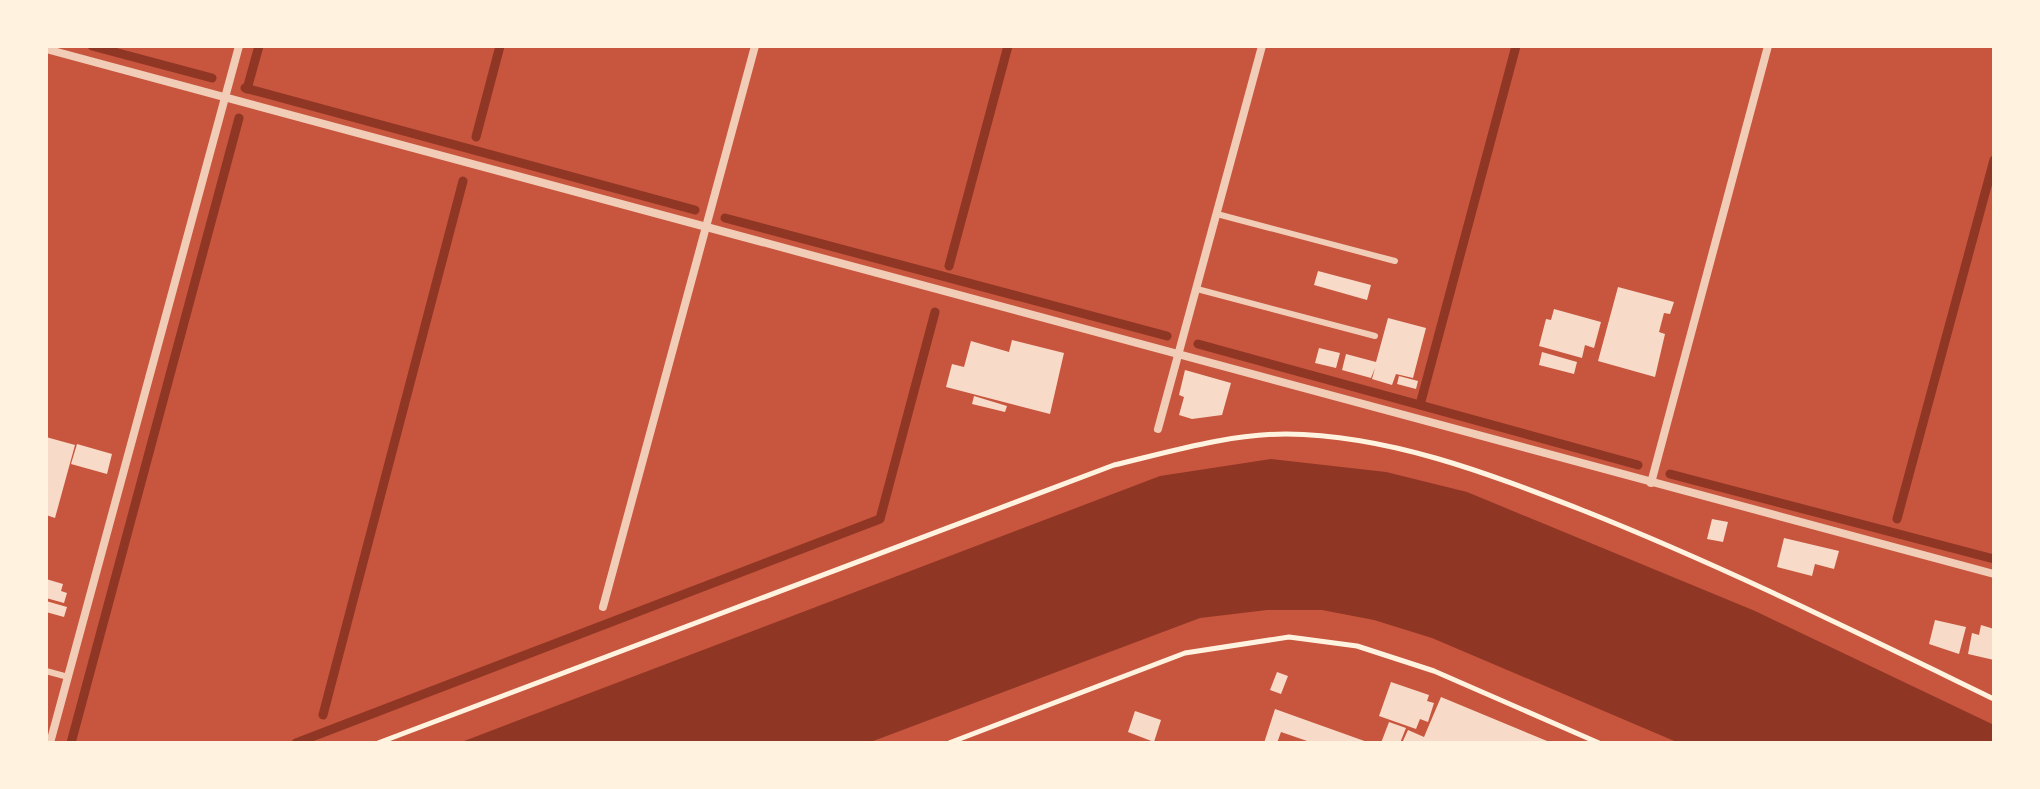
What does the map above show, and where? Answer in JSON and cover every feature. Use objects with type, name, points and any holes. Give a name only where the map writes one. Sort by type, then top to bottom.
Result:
[{"type":"street","points":[[50,743],[239,46]]},
{"type":"street","points":[[603,607],[755,46]]},
{"type":"street","points":[[1158,429],[1262,46]]},
{"type":"street","points":[[1651,483],[1768,46]]},
{"type":"street","points":[[46,49],[1994,574]]},
{"type":"lane","points":[[1217,214],[1395,261]]},
{"type":"lane","points":[[1197,289],[1375,336]]},
{"type":"lane","points":[[46,671],[68,677]]},
{"type":"path","points":[[378,743],[1114,465],[1192,446],[1284,434],[1384,443],[1500,478],[1699,557],[1994,699]]},
{"type":"path","points":[[949,743],[1185,653],[1289,637],[1357,646],[1434,671],[1599,743]]},
{"type":"shaded area","points":[[1271,459],[1386,472],[1467,492],[1755,611],[1994,725],[1994,743],[1679,743],[1432,638],[1374,620],[1322,610],[1267,610],[1200,618],[868,743],[459,743],[1160,476]]},
{"type":"building","points":[[1318,271],[1371,285],[1367,300],[1314,285]]},
{"type":"building","points":[[1618,287],[1674,302],[1670,314],[1664,313],[1659,332],[1665,334],[1655,377],[1598,361]]},
{"type":"building","points":[[1554,309],[1601,322],[1594,348],[1585,345],[1582,358],[1539,346],[1546,319],[1551,320]]},
{"type":"building","points":[[1388,318],[1426,328],[1413,378],[1396,374],[1392,385],[1372,379],[1375,368],[1371,378],[1342,370],[1346,354],[1376,362]]},
{"type":"building","points":[[1012,340],[1064,353],[1050,414],[946,387],[952,364],[964,367],[971,341],[1009,352]]},
{"type":"building","points":[[1319,348],[1340,353],[1336,368],[1315,363]]},
{"type":"building","points":[[1542,352],[1577,362],[1574,374],[1539,365]]},
{"type":"building","points":[[1185,370],[1231,383],[1222,415],[1192,419],[1179,415],[1184,397],[1179,395]]},
{"type":"building","points":[[1399,376],[1418,381],[1416,389],[1397,384]]},
{"type":"building","points":[[974,396],[1007,406],[1005,412],[972,404]]},
{"type":"building","points":[[46,437],[75,445],[55,518],[46,515]]},
{"type":"building","points":[[77,444],[112,454],[107,474],[71,464]]},
{"type":"building","points":[[1712,519],[1728,522],[1723,542],[1707,539]]},
{"type":"building","points":[[1784,538],[1839,551],[1834,569],[1815,564],[1812,576],[1777,567]]},
{"type":"building","points":[[46,579],[63,584],[61,591],[67,593],[64,603],[46,598]]},
{"type":"building","points":[[46,601],[67,607],[64,617],[46,612]]},
{"type":"building","points":[[1935,620],[1966,627],[1959,654],[1929,644]]},
{"type":"building","points":[[1981,625],[1994,629],[1994,660],[1968,654],[1972,633],[1979,635]]},
{"type":"building","points":[[1277,672],[1288,676],[1281,694],[1270,690]]},
{"type":"building","points":[[1391,682],[1429,695],[1427,701],[1434,703],[1428,722],[1420,719],[1416,729],[1379,716]]},
{"type":"building","points":[[1441,697],[1552,743],[1402,743],[1408,730],[1424,737]]},
{"type":"building","points":[[1275,709],[1370,743],[1313,743],[1281,732],[1277,743],[1264,743]]},
{"type":"building","points":[[1135,711],[1161,720],[1154,742],[1128,732]]},
{"type":"building","points":[[1389,722],[1406,728],[1400,743],[1381,743]]},
{"type":"waterway","points":[[92,46],[212,78]]},
{"type":"waterway","points":[[247,89],[259,46]]},
{"type":"waterway","points":[[476,137],[500,46]]},
{"type":"waterway","points":[[949,266],[1008,46]]},
{"type":"waterway","points":[[1420,405],[1516,46]]},
{"type":"waterway","points":[[245,88],[695,210]]},
{"type":"waterway","points":[[71,743],[239,118]]},
{"type":"waterway","points":[[1897,519],[1994,160]]},
{"type":"waterway","points":[[323,715],[463,181]]},
{"type":"waterway","points":[[725,218],[1167,336]]},
{"type":"waterway","points":[[296,743],[880,519],[935,312]]},
{"type":"waterway","points":[[1198,344],[1638,465]]},
{"type":"waterway","points":[[1670,474],[1994,559]]}]
